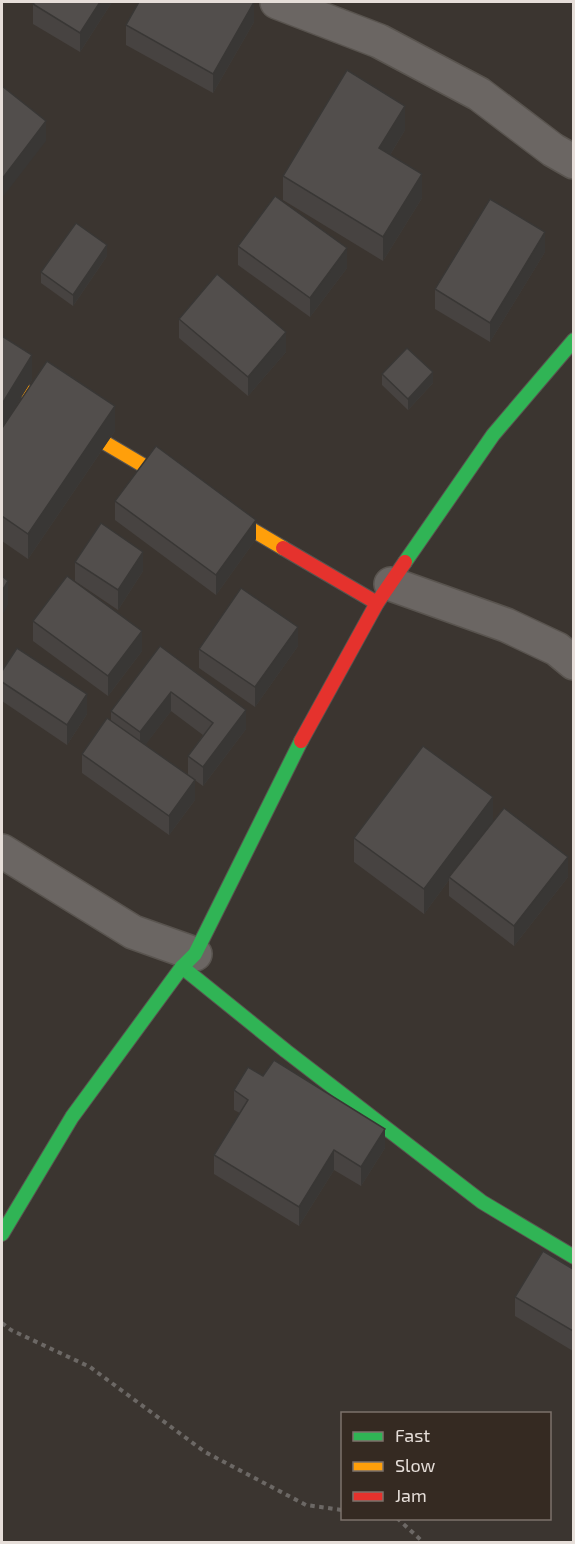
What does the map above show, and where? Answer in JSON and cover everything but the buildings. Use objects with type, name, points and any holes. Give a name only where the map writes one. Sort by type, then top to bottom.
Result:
[{"type":"street","points":[[277,2],[379,41],[479,94],[553,150],[573,162]]},
{"type":"street","points":[[2,1234],[72,1117],[188,960],[298,747],[384,593],[494,435],[573,340]]},
{"type":"street","points":[[2,376],[102,441],[384,593],[506,626],[558,649],[573,663]]},
{"type":"street","points":[[2,851],[133,932],[188,960],[286,1051],[482,1202],[573,1257]]},
{"type":"path","points":[[2,1323],[11,1330],[90,1367],[205,1452],[306,1505],[341,1510]]},
{"type":"path","points":[[399,1520],[423,1542]]},
{"type":"traffic: fast","points":[[405,562],[493,435],[574,340]]},
{"type":"traffic: fast","points":[[2,1234],[72,1117],[182,967],[195,954],[301,741]]},
{"type":"traffic: fast","points":[[182,967],[286,1051],[482,1202],[574,1257]]},
{"type":"traffic: slow","points":[[2,376],[102,441],[283,548]]},
{"type":"traffic: jam","points":[[283,548],[377,603]]},
{"type":"traffic: jam","points":[[301,741],[377,603],[405,562]]}]
